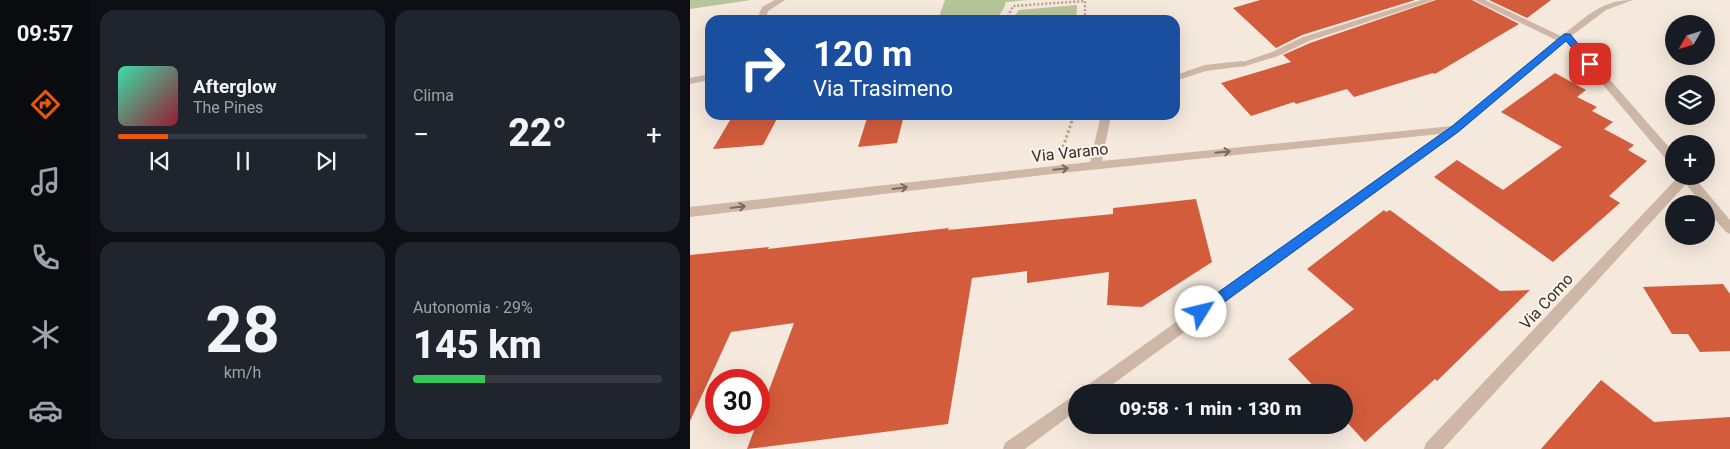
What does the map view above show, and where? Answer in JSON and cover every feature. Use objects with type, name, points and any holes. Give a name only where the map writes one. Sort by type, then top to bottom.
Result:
[{"type":"street","points":[[763,15],[765,9],[781,0]]},
{"type":"street","points":[[1180,76],[1205,68],[1242,64],[1275,54],[1306,39],[1430,0]]},
{"type":"street","points":[[1478,0],[1564,38],[1665,152]]},
{"type":"street","points":[[1101,384],[1455,129],[1603,8],[1629,0]]},
{"type":"street","points":[[690,81],[705,78]]},
{"type":"street","points":[[1095,166],[1105,120]]},
{"type":"street","name":"Via Varano","points":[[690,212],[1095,166],[1455,129]]},
{"type":"street","name":"Via Como","points":[[1432,449],[1678,185]]},
{"type":"street","points":[[1693,185],[1730,229]]},
{"type":"street","points":[[1011,449],[1068,408]]},
{"type":"path","points":[[1008,15],[1013,6],[1084,1],[1085,15]]},
{"type":"path","points":[[1061,152],[1072,120]]},
{"type":"green space","points":[[690,0],[751,0],[690,9]]},
{"type":"green space","points":[[945,0],[1028,0],[1006,2],[999,15],[940,15]]},
{"type":"green space","points":[[1077,5],[1076,15],[1016,15],[1019,10]]},
{"type":"building","points":[[1260,0],[1415,0],[1302,35],[1276,48],[1233,8]]},
{"type":"building","points":[[1436,0],[1472,0],[1519,24],[1435,74],[1433,73],[1354,97],[1347,89],[1296,104],[1294,102],[1251,116],[1221,83],[1291,62],[1283,55],[1310,43]]},
{"type":"building","points":[[1489,0],[1551,0],[1527,18]]},
{"type":"building","points":[[1555,73],[1586,90],[1577,97],[1597,107],[1592,111],[1613,122],[1604,129],[1634,145],[1628,150],[1647,161],[1609,196],[1620,203],[1553,262],[1434,177],[1457,160],[1503,190],[1562,147],[1501,112]]},
{"type":"building","points":[[730,120],[776,120],[763,145],[713,149]]},
{"type":"building","points":[[866,120],[903,120],[897,143],[858,147]]},
{"type":"building","points":[[1196,199],[1212,262],[1142,307],[1107,305],[1109,272],[1027,283],[1027,271],[972,278],[948,424],[747,449],[753,434],[770,434],[770,387],[794,323],[731,332],[714,369],[705,369],[705,388],[690,421],[690,255],[769,247],[768,249],[949,228],[948,230],[1113,214],[1113,208]]},
{"type":"building","points":[[1384,210],[1386,212],[1390,210],[1500,291],[1530,290],[1437,381],[1435,379],[1365,442],[1353,429],[1353,384],[1311,384],[1288,359],[1354,309],[1307,269]]},
{"type":"building","points":[[1723,284],[1730,294],[1730,351],[1700,352],[1688,334],[1672,334],[1643,287]]},
{"type":"building","points":[[1601,380],[1654,422],[1730,417],[1730,449],[1541,449]]},
{"type":"route","points":[[1201,312],[1455,129],[1567,36],[1590,64]]}]
